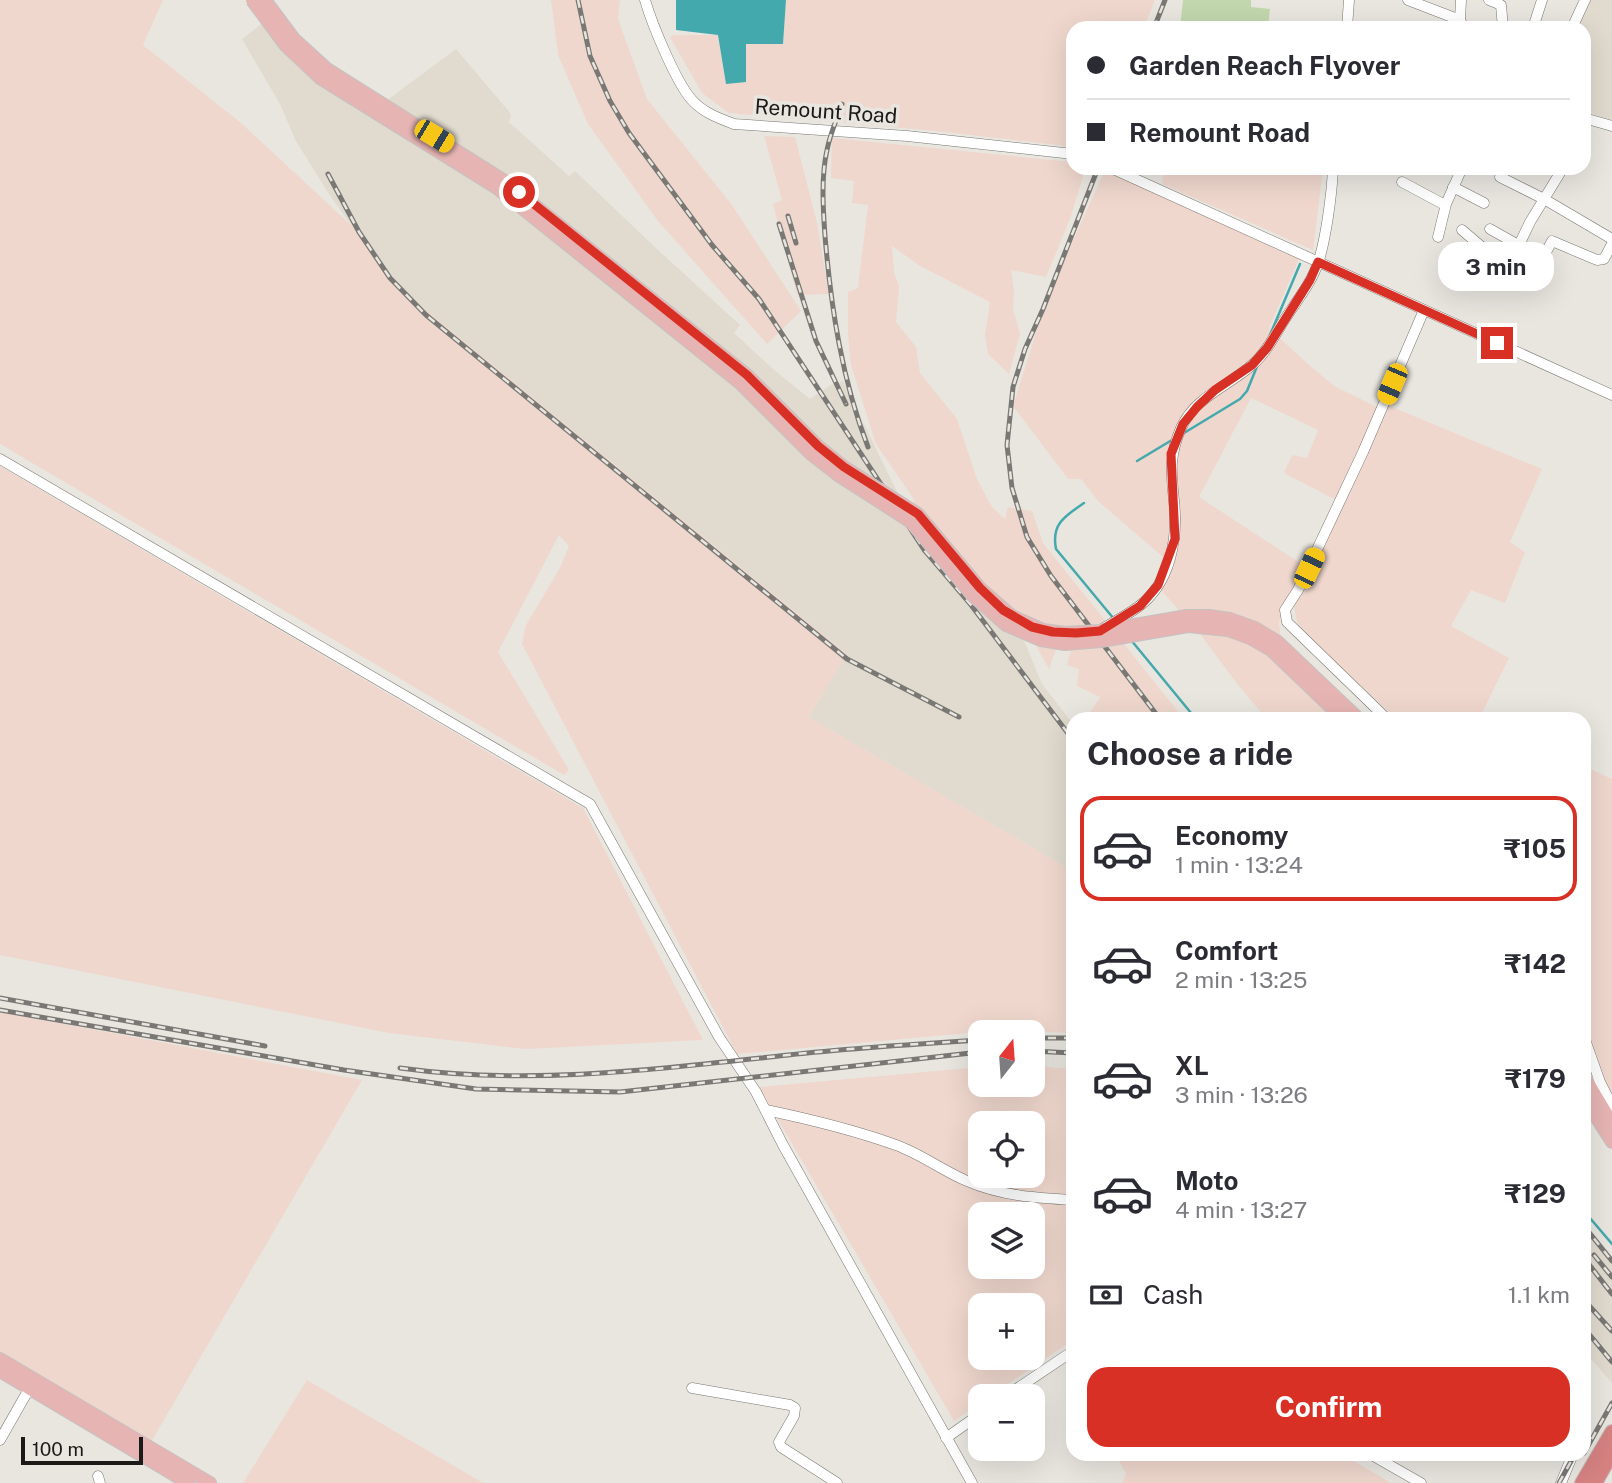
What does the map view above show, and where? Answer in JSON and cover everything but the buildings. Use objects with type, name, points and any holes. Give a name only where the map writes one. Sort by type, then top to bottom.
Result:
[{"type":"highway","points":[[1582,1483],[1612,1432]]},
{"type":"highway","points":[[1595,1483],[1612,1453]]},
{"type":"main road","points":[[252,0],[286,46],[320,78],[497,188],[740,383],[811,454],[838,475],[911,522],[972,595],[1006,625],[1041,640],[1065,644],[1101,641],[1188,626],[1228,630],[1271,650],[1336,712]]},
{"type":"main road","points":[[265,0],[294,39],[327,69],[503,180],[747,375],[818,446],[844,467],[918,514],[980,588],[1003,610],[1032,627],[1053,632],[1100,631],[1187,616],[1220,617],[1243,623],[1278,642],[1352,712]]},
{"type":"main road","points":[[1591,1088],[1612,1123]]},
{"type":"main road","points":[[1591,1109],[1612,1142]]},
{"type":"main road","points":[[0,1359],[210,1483]]},
{"type":"main road","points":[[0,1371],[188,1483]]},
{"type":"street","name":"Remount Road","points":[[645,0],[677,75],[691,99],[709,114],[734,124],[907,136],[1066,153]]},
{"type":"street","points":[[1349,0],[1350,21]]},
{"type":"street","points":[[1408,0],[1455,21]]},
{"type":"street","points":[[1461,0],[1462,21]]},
{"type":"street","points":[[1489,0],[1501,5],[1502,21]]},
{"type":"street","points":[[1535,21],[1542,0]]},
{"type":"street","points":[[1575,21],[1585,0]]},
{"type":"street","points":[[1591,120],[1612,126]]},
{"type":"street","points":[[1126,175],[1612,395]]},
{"type":"street","points":[[1100,631],[1140,606],[1158,585],[1176,532],[1171,454],[1183,424],[1215,390],[1252,365],[1267,348],[1310,280],[1318,262],[1333,175]]},
{"type":"street","points":[[1438,237],[1445,205],[1459,175]]},
{"type":"street","points":[[1462,230],[1483,248],[1537,269],[1552,241],[1597,260],[1604,259],[1612,242],[1544,199],[1500,177],[1501,175]]},
{"type":"street","points":[[1501,282],[1530,222],[1559,175]]},
{"type":"street","points":[[1402,183],[1445,205]]},
{"type":"street","points":[[1453,187],[1484,202]]},
{"type":"street","points":[[1490,229],[1520,246]]},
{"type":"street","points":[[1380,712],[1287,622],[1286,610],[1357,464],[1424,310]]},
{"type":"street","points":[[0,459],[590,804],[719,1037],[766,1110],[972,1483]]},
{"type":"street","points":[[1591,1057],[1612,1106]]},
{"type":"street","points":[[766,1110],[896,1145],[967,1181],[993,1190],[1014,1195],[1066,1199]]},
{"type":"street","points":[[1024,1384],[1066,1356]]},
{"type":"street","points":[[692,1388],[795,1408],[794,1416],[779,1442],[781,1447],[837,1483]]},
{"type":"street","points":[[0,1440],[29,1389]]},
{"type":"street","points":[[946,1438],[968,1422]]},
{"type":"street","points":[[1382,1461],[1421,1483]]},
{"type":"street","points":[[1561,1483],[1570,1461]]},
{"type":"shaded area","points":[[0,0],[163,0],[143,45],[241,123],[352,226],[406,294],[847,654],[809,717],[1066,867],[1066,1033],[1045,1032],[1045,1020],[968,1020],[968,1033],[737,1054],[522,644],[526,625],[560,568],[569,546],[559,535],[498,652],[569,770],[564,775],[0,444]]},
{"type":"shaded area","points":[[551,0],[620,0],[618,19],[647,99],[732,205],[801,311],[767,344],[658,221],[588,124],[558,55]]},
{"type":"shaded area","points":[[786,0],[1155,0],[1147,21],[1066,21],[1066,146],[936,131],[729,113],[702,93],[670,37],[718,35],[726,84],[745,44],[783,44]]},
{"type":"shaded area","points":[[1589,0],[1612,0],[1612,120],[1591,113],[1591,21],[1580,21]]},
{"type":"shaded area","points":[[264,22],[378,107],[456,49],[511,114],[509,122],[569,176],[575,171],[740,325],[734,333],[773,369],[810,399],[831,385],[843,381],[901,500],[1013,614],[1042,684],[1066,715],[1066,867],[809,717],[847,654],[406,294],[366,246],[327,191],[296,141],[280,104],[242,39]]},
{"type":"shaded area","points":[[764,136],[795,137],[817,223],[829,294],[797,295],[773,204],[782,200]]},
{"type":"shaded area","points":[[832,138],[1066,161],[1066,175],[1083,175],[1070,219],[1046,277],[1011,270],[1013,309],[1020,334],[1009,374],[988,354],[985,335],[990,302],[920,266],[892,246],[894,273],[899,286],[896,322],[916,347],[920,373],[957,419],[977,479],[992,507],[1005,519],[1008,507],[1032,511],[1043,543],[1178,712],[1091,712],[1100,697],[1077,686],[1079,669],[1067,665],[1073,641],[1061,635],[1049,669],[1017,612],[974,598],[907,507],[915,501],[876,444],[851,365],[848,292],[858,288],[868,205],[852,203],[854,181],[831,178]]},
{"type":"shaded area","points":[[1103,175],[1121,175],[1299,259],[1269,328],[1334,386],[1379,408],[1336,500],[1284,473],[1292,455],[1307,458],[1318,430],[1251,398],[1199,497],[1306,567],[1282,609],[1279,623],[1281,642],[1356,712],[1261,712],[1200,634],[1160,589],[1163,557],[1099,502],[1081,479],[1068,479],[1013,406],[1047,298]]},
{"type":"shaded area","points":[[1163,175],[1322,175],[1313,250],[1162,184]]},
{"type":"shaded area","points":[[1387,405],[1542,469],[1510,542],[1525,552],[1505,603],[1471,590],[1451,626],[1509,658],[1482,712],[1389,712],[1310,640],[1297,622],[1294,606],[1318,560]]},
{"type":"shaded area","points":[[0,466],[583,808],[703,1040],[526,1049],[389,1033],[0,955]]},
{"type":"shaded area","points":[[1591,769],[1612,779],[1612,1105],[1591,1051]]},
{"type":"shaded area","points":[[0,1012],[362,1080],[151,1442],[0,1354]]},
{"type":"shaded area","points":[[1045,1067],[1066,1068],[1066,1345],[1045,1359],[1045,1293],[968,1293],[968,1370],[1029,1370],[1008,1384],[968,1384],[968,1411],[954,1421],[759,1087],[968,1068],[968,1097],[1045,1097]]},
{"type":"shaded area","points":[[1591,1236],[1612,1262],[1612,1383],[1591,1359]]},
{"type":"shaded area","points":[[307,1380],[483,1483],[243,1483]]},
{"type":"shaded area","points":[[1120,1461],[1354,1461],[1391,1483],[1122,1483],[1126,1474]]},
{"type":"green space","points":[[1183,0],[1251,0],[1251,7],[1270,9],[1269,21],[1181,21]]},
{"type":"water","points":[[676,0],[786,0],[783,44],[746,44],[746,82],[726,84],[718,35],[676,30]]},
{"type":"waterway","points":[[1270,335],[1300,264]]},
{"type":"waterway","points":[[1184,433],[1240,399],[1247,391],[1258,364]]},
{"type":"waterway","points":[[1137,461],[1172,440]]},
{"type":"waterway","points":[[1084,503],[1061,522],[1056,533],[1056,549],[1114,619]]},
{"type":"waterway","points":[[1131,640],[1190,712]]},
{"type":"waterway","points":[[1591,1219],[1612,1244]]},
{"type":"railway","points":[[578,0],[590,56],[610,101],[629,133],[712,245],[759,299],[925,551],[971,605],[1066,731]]},
{"type":"railway","points":[[1157,21],[1165,0]]},
{"type":"railway","points":[[842,104],[825,160],[825,236],[839,343],[851,396],[868,447]]},
{"type":"railway","points":[[328,174],[359,232],[390,278],[426,315],[847,659],[959,717]]},
{"type":"railway","points":[[1095,175],[1025,349],[1013,387],[1007,445],[1012,488],[1027,537],[1051,576],[1155,712]]},
{"type":"railway","points":[[788,216],[796,243]]},
{"type":"railway","points":[[779,224],[816,341],[846,404]]},
{"type":"railway","points":[[0,998],[265,1046]]},
{"type":"railway","points":[[0,1010],[344,1070],[476,1089],[620,1092],[968,1053]]},
{"type":"railway","points":[[1045,1038],[1066,1038]]},
{"type":"railway","points":[[400,1068],[497,1076],[594,1074],[836,1050],[968,1041]]},
{"type":"railway","points":[[1045,1052],[1066,1053]]},
{"type":"railway","points":[[1591,1235],[1612,1261]]},
{"type":"railway","points":[[1594,1255],[1612,1277]]},
{"type":"railway","points":[[1591,1267],[1612,1294]]},
{"type":"railway","points":[[1591,1308],[1612,1331]]},
{"type":"railway","points":[[1591,1336],[1612,1362]]},
{"type":"railway","points":[[1591,1440],[1612,1403]]},
{"type":"railway","points":[[1559,1483],[1571,1461]]},
{"type":"route","points":[[519,192],[747,375],[769,394],[818,446],[844,467],[918,514],[994,603],[1032,627],[1053,632],[1100,631],[1140,606],[1158,585],[1175,539],[1171,454],[1183,424],[1215,390],[1252,365],[1267,348],[1310,280],[1318,262],[1497,343]]}]
